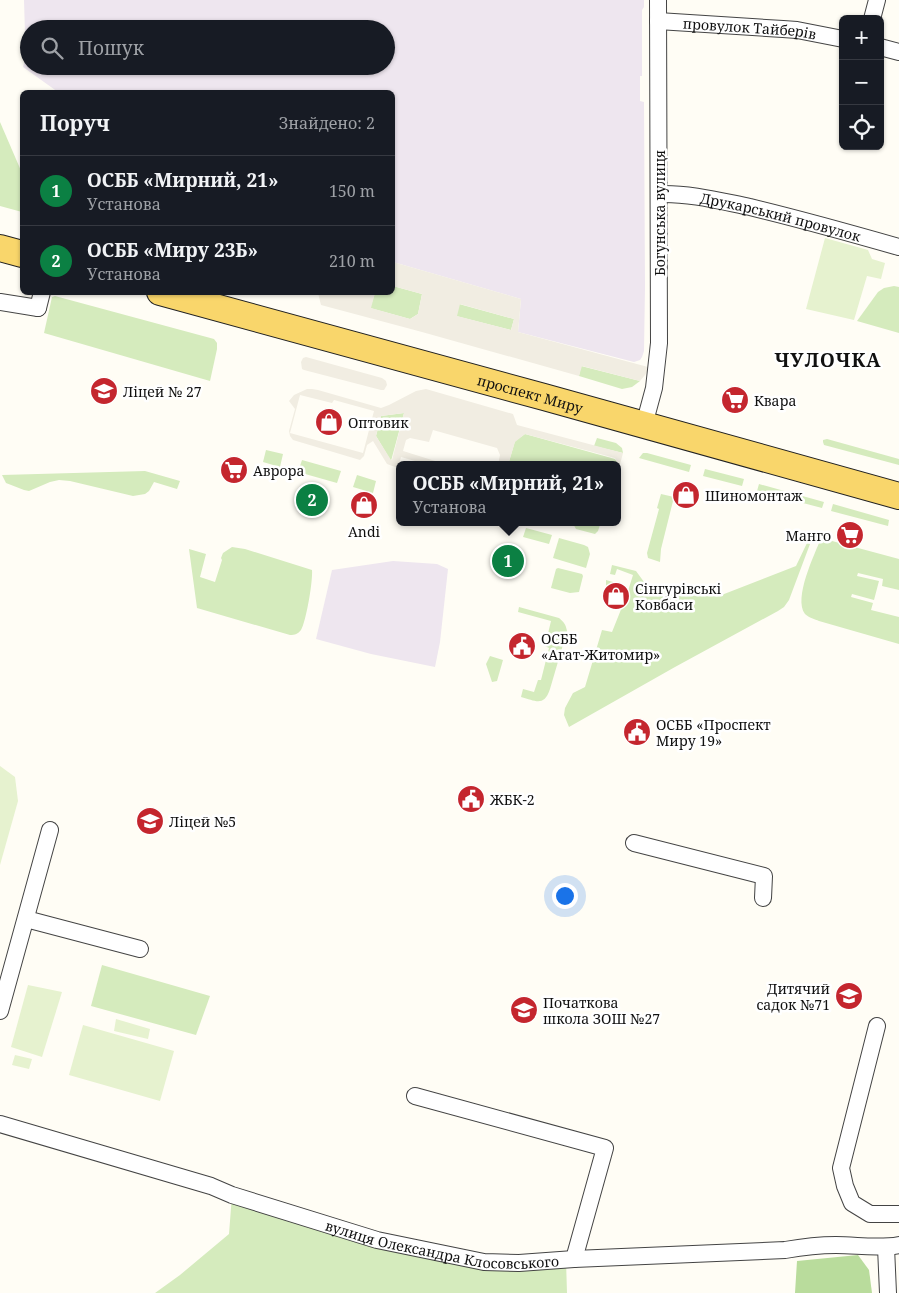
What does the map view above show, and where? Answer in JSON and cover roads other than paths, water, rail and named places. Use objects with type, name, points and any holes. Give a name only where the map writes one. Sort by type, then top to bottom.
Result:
[{"type":"main road","points":[[0,248],[20,253]]},
{"type":"main road","name":"проспект Миру","points":[[171,295],[899,496]]},
{"type":"street","name":"Богунська вулиця","points":[[644,425],[654,388],[659,343],[658,0]]},
{"type":"street","points":[[873,15],[877,0]]},
{"type":"street","name":"провулок Тайберів","points":[[658,21],[798,30],[839,38]]},
{"type":"street","points":[[884,48],[899,52]]},
{"type":"street","name":"Друкарський провулок","points":[[659,194],[709,198],[772,212],[899,247]]},
{"type":"street","points":[[0,302],[38,308],[41,295]]},
{"type":"street","points":[[0,1011],[50,830]]},
{"type":"street","points":[[634,843],[764,876],[763,898]]},
{"type":"street","points":[[26,919],[140,949]]},
{"type":"street","points":[[877,1026],[841,1168],[845,1186],[852,1203],[870,1214],[899,1214]]},
{"type":"street","points":[[415,1096],[605,1148],[574,1259]]},
{"type":"street","name":"вулиця Олександра Клосовського","points":[[0,1124],[211,1186],[232,1195],[377,1240],[484,1262],[519,1263],[785,1250],[836,1245],[892,1246]]},
{"type":"street","points":[[888,1293],[892,1246]]},
{"type":"place","name":"Ліцей № 27","points":[[104,391]]},
{"type":"place","name":"Квара","points":[[735,400]]},
{"type":"place","name":"Оптовик","points":[[329,422]]},
{"type":"place","name":"Аврора","points":[[234,470]]},
{"type":"place","name":"Шиномонтаж","points":[[686,495]]},
{"type":"place","name":"ОСББ «Миру 23Б»","points":[[312,500]]},
{"type":"place","name":"Andi","points":[[364,505]]},
{"type":"place","name":"Манго","points":[[850,535]]},
{"type":"place","name":"ОСББ «Мирний, 21»","points":[[508,561]]},
{"type":"place","name":"Сінгурівські Ковбаси","points":[[616,596]]},
{"type":"place","name":"ОСББ «Агат-Житомир»","points":[[522,646]]},
{"type":"place","name":"ОСББ «Проспект Миру 19»","points":[[637,732]]},
{"type":"place","name":"ЖБК-2","points":[[471,799]]},
{"type":"place","name":"Ліцей №5","points":[[150,821]]},
{"type":"place","name":"Дитячий садок №71","points":[[849,996]]},
{"type":"place","name":"Початкова школа ЗОШ №27","points":[[524,1010]]},
{"type":"district","name":"ЧУЛОЧКА","points":[[828,360]]}]
